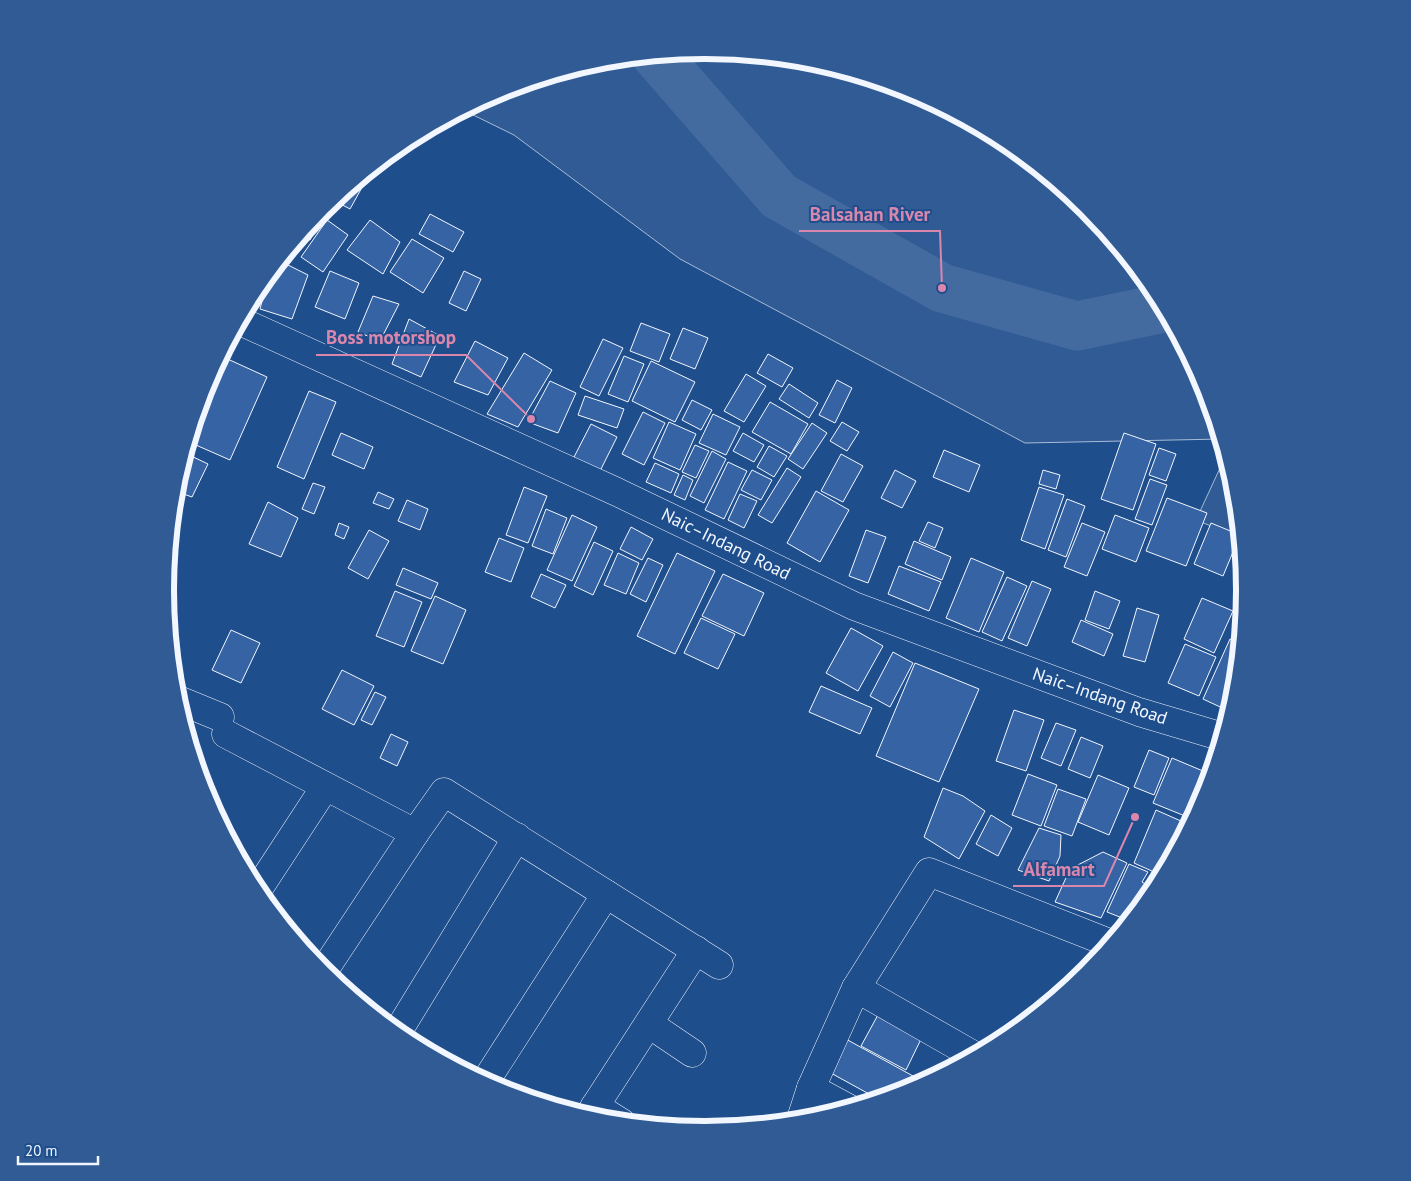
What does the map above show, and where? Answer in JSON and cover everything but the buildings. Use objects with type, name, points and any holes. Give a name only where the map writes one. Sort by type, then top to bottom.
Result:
[{"type":"street","name":"Naic–Indang Road","points":[[246,324],[617,492],[854,606],[1139,712],[1217,735]]},
{"type":"street","points":[[187,705],[325,787],[415,833]]},
{"type":"street","points":[[260,881],[325,787]]},
{"type":"street","points":[[327,965],[444,792],[719,965]]},
{"type":"street","points":[[401,1026],[517,837]]},
{"type":"street","points":[[803,1113],[811,1088],[856,988],[930,872],[1105,941]]},
{"type":"street","points":[[489,1076],[606,894]]},
{"type":"street","points":[[592,1110],[696,950]]},
{"type":"street","points":[[856,988],[969,1052]]},
{"type":"street","points":[[649,1024],[692,1053]]},
{"type":"street","points":[[811,1088],[841,1104]]},
{"type":"shaded area","points":[[706,59],[775,63],[843,77],[909,99],[941,114],[1001,148],[1082,214],[1127,267],[1148,295],[1166,325],[1197,387],[1215,439],[1025,443],[680,259],[514,135],[471,114],[502,99],[535,87],[568,77],[636,63]]},
{"type":"shaded area","points":[[1222,464],[1234,535],[1196,520]]},
{"type":"waterway","points":[[661,61],[779,196],[942,288],[1077,326],[1157,310]]},
{"type":"place","name":"Balsahan River","points":[[942,288]]},
{"type":"place","name":"Boss motorshop","points":[[531,419]]},
{"type":"place","name":"Alfamart","points":[[1135,817]]}]
